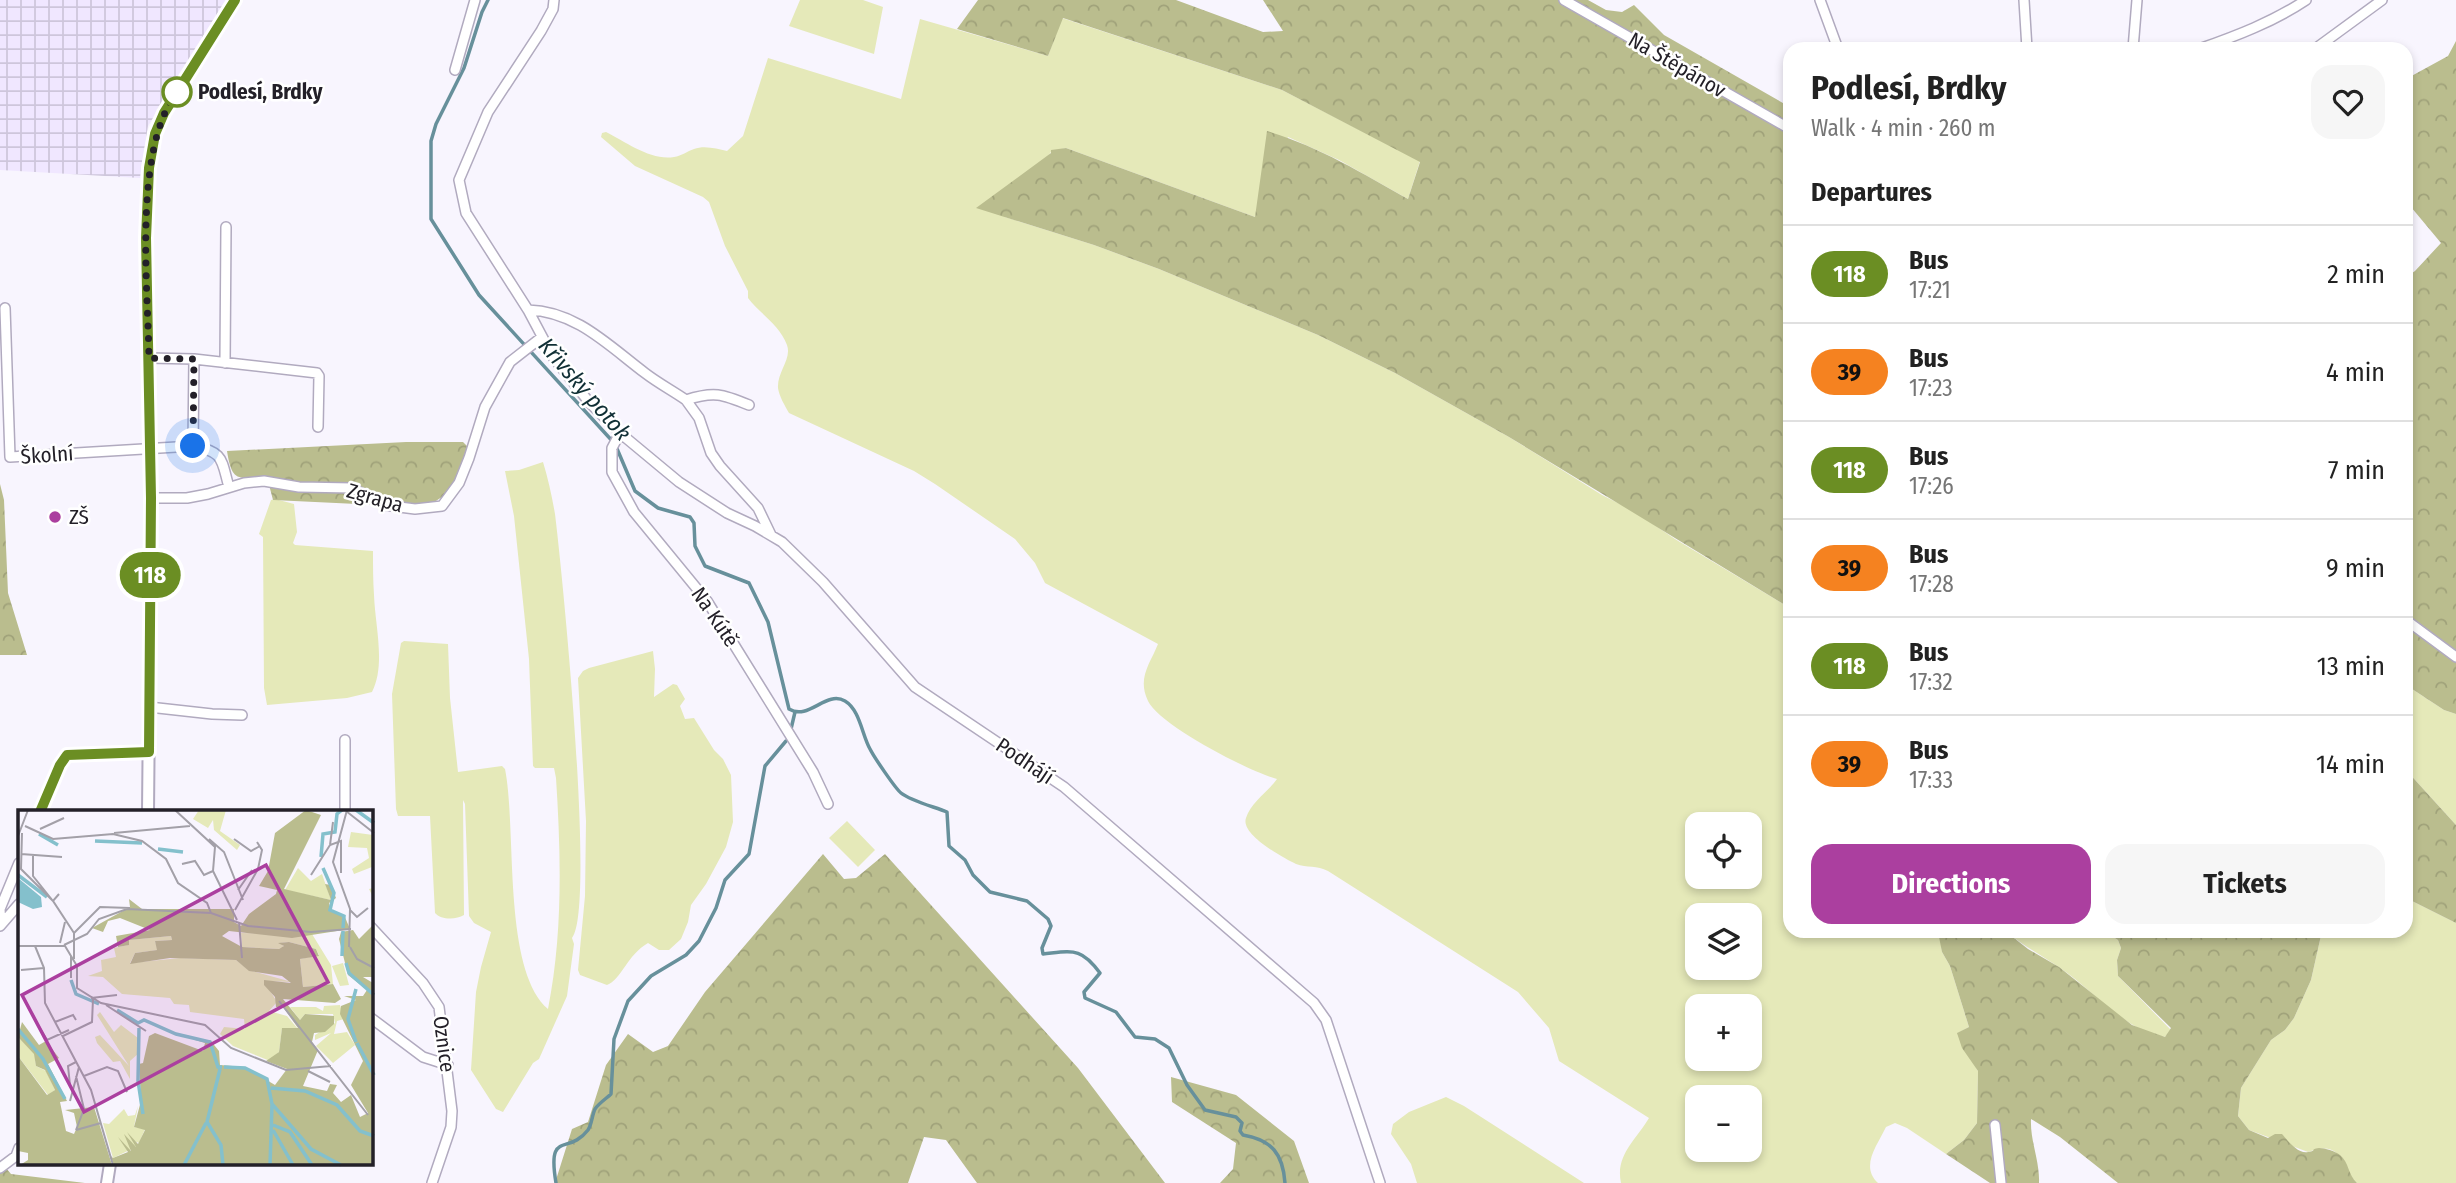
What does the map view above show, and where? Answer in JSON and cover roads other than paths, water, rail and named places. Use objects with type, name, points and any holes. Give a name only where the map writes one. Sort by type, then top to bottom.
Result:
[{"type":"street","points":[[147,810],[151,498],[146,238],[149,168],[155,134],[164,113],[235,0]]},
{"type":"street","points":[[455,70],[475,0]]},
{"type":"street","name":"Podhájí","points":[[554,0],[553,9],[541,31],[488,112],[459,180],[466,213],[528,310],[552,357],[618,435],[703,499],[782,542],[823,582],[915,687],[1064,787],[1314,1003],[1329,1027],[1380,1183]]},
{"type":"street","name":"Na Štěpánov","points":[[1564,0],[1783,126]]},
{"type":"street","points":[[1821,0],[1836,42]]},
{"type":"street","points":[[2024,0],[2027,42]]},
{"type":"street","points":[[2134,42],[2137,0]]},
{"type":"street","points":[[2218,42],[2285,15],[2306,0]]},
{"type":"street","points":[[2325,42],[2382,0]]},
{"type":"street","points":[[225,363],[226,227]]},
{"type":"street","name":"Školní","points":[[5,308],[10,457],[150,448]]},
{"type":"street","points":[[528,310],[556,313],[579,324],[686,400],[699,418],[711,453],[758,508],[771,536]]},
{"type":"street","name":"Zgrapa","points":[[151,498],[187,498],[244,483],[264,481],[299,487],[352,488],[384,505],[415,509],[442,506],[459,483],[485,407],[510,362],[542,337]]},
{"type":"street","points":[[149,358],[194,359],[311,371],[319,376],[318,427]]},
{"type":"street","points":[[193,446],[194,359]]},
{"type":"street","points":[[686,400],[711,393],[749,405]]},
{"type":"street","name":"Na Kútě","points":[[618,435],[612,448],[612,472],[634,512],[707,601],[813,772],[828,803]]},
{"type":"street","points":[[150,448],[193,446],[217,453],[221,458],[229,487]]},
{"type":"street","points":[[2413,625],[2456,657]]},
{"type":"street","points":[[149,707],[242,715]]},
{"type":"street","points":[[345,740],[345,810]]},
{"type":"street","points":[[41,810],[67,755],[149,752]]},
{"type":"street","points":[[0,926],[0,909],[18,865]]},
{"type":"street","points":[[0,926],[18,905]]},
{"type":"street","name":"Oznice","points":[[373,929],[423,983],[439,1007],[452,1111],[451,1127],[432,1183]]},
{"type":"street","points":[[373,1020],[423,1057],[448,1065]]},
{"type":"street","points":[[1995,1125],[2001,1183]]},
{"type":"street","points":[[0,1168],[16,1156],[18,1151]]},
{"type":"waterway","name":"Křivský potok","points":[[488,0],[464,68],[436,124],[431,141],[431,219],[479,295],[615,444],[635,491],[658,508],[690,517],[694,523],[695,546],[705,566],[749,583],[768,622],[789,709],[804,711],[831,699],[845,701],[850,705],[872,753],[898,790],[911,799],[947,812],[949,846],[965,860],[973,875],[990,892],[1027,901],[1048,919],[1051,926],[1042,948],[1043,954],[1069,952],[1087,959],[1100,973],[1084,992],[1085,998],[1116,1012],[1135,1037],[1155,1039],[1169,1048],[1187,1085],[1205,1110],[1236,1117],[1242,1123],[1240,1131],[1243,1135],[1262,1141],[1274,1150],[1282,1164],[1285,1183]]},
{"type":"waterway","points":[[791,729],[795,712]]},
{"type":"waterway","points":[[556,1183],[554,1156],[557,1149],[581,1138],[588,1130],[595,1109],[611,1094],[614,1039],[628,1001],[651,976],[686,955],[699,941],[716,908],[725,880],[749,854],[765,766],[786,741]]},
{"type":"place","name":"Podlesí, Brdky","points":[[177,92]]},
{"type":"place","name":"ZŠ","points":[[55,517]]}]
